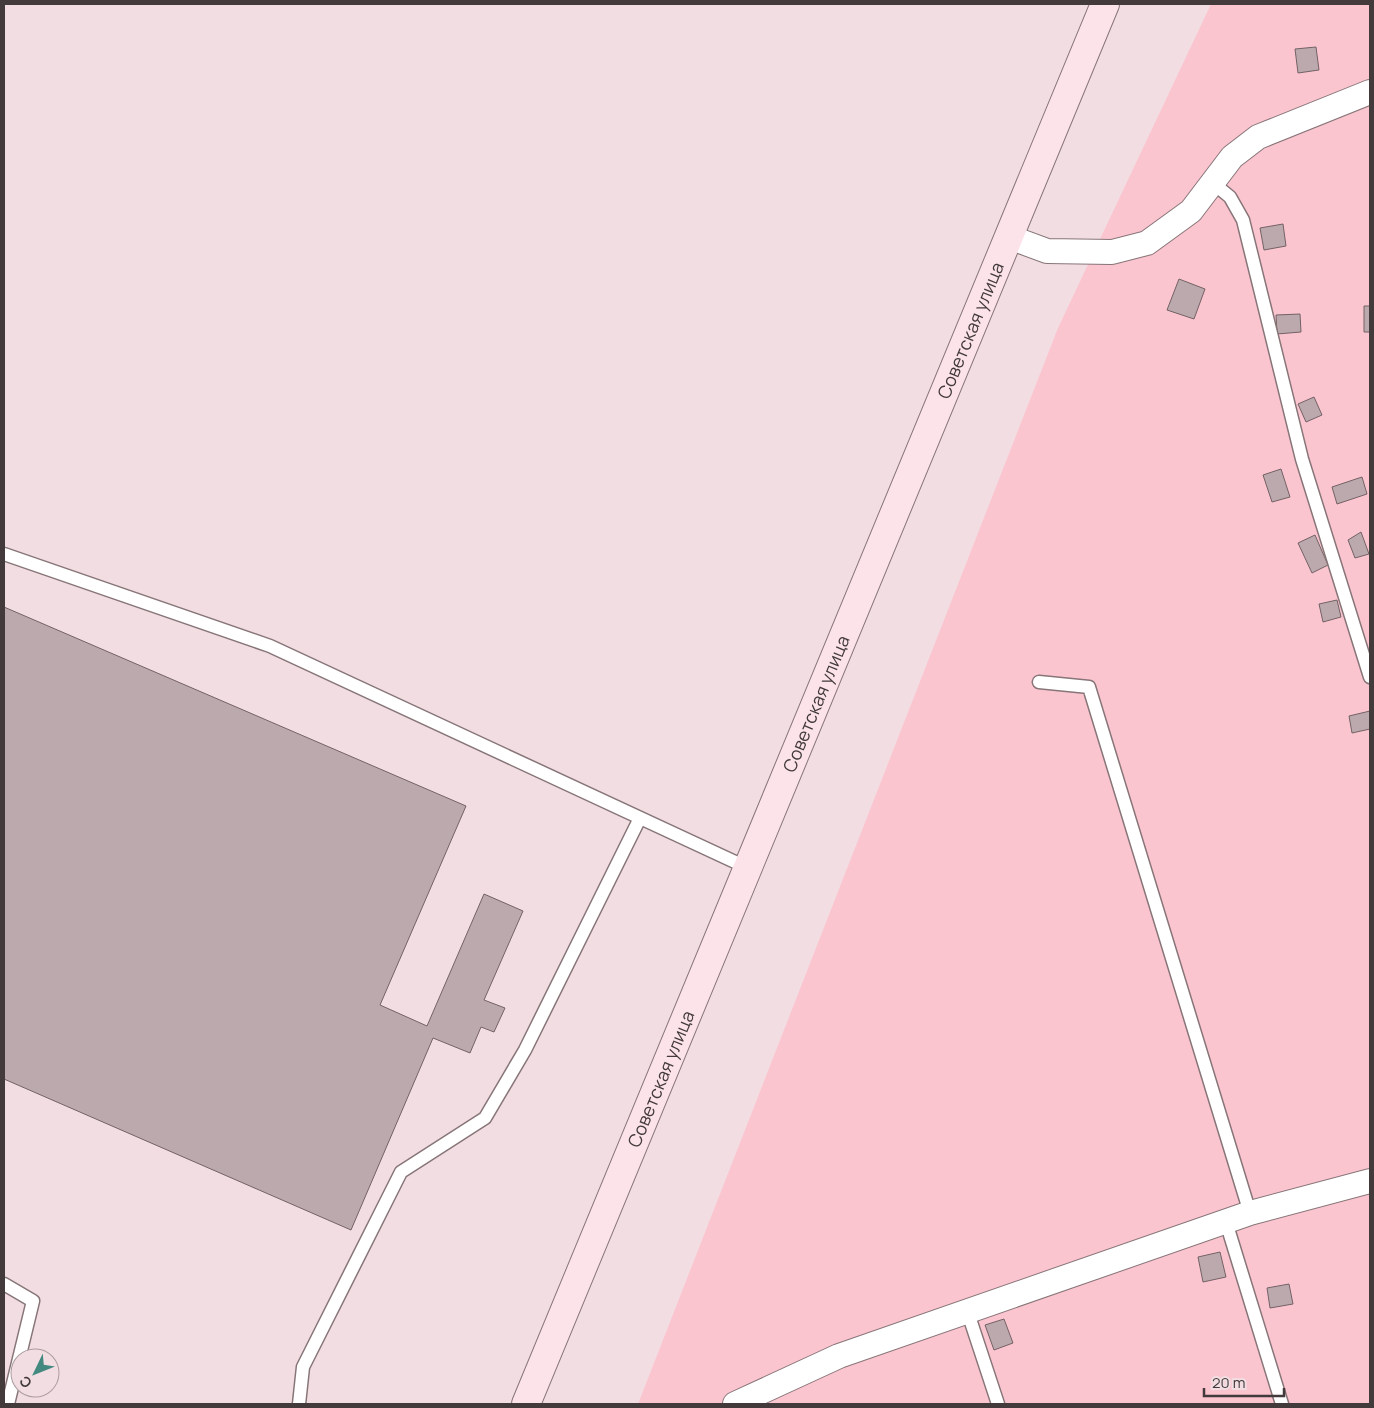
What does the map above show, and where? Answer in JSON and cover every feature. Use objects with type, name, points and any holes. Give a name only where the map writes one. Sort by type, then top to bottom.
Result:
[{"type":"main road","name":"Советская улица","points":[[526,1404],[1105,4]]},
{"type":"street","points":[[1009,238],[1047,251],[1112,252],[1147,243],[1191,211],[1232,157],[1258,136],[1370,92]]},
{"type":"street","points":[[735,1404],[839,1356],[968,1313],[1250,1213],[1370,1181]]},
{"type":"lane","points":[[1213,183],[1230,197],[1243,220],[1302,459],[1370,677]]},
{"type":"lane","points":[[4,554],[270,646],[748,868]]},
{"type":"lane","points":[[1039,682],[1089,686],[1250,1213]]},
{"type":"lane","points":[[299,1404],[303,1367],[401,1172],[485,1118],[525,1050],[640,818]]},
{"type":"lane","points":[[1226,1222],[1282,1404]]},
{"type":"lane","points":[[4,1284],[34,1301],[8,1404]]},
{"type":"lane","points":[[968,1313],[998,1404]]},
{"type":"shaded area","points":[[1211,4],[1370,4],[1370,1404],[638,1404],[1058,328]]},
{"type":"building","points":[[1316,47],[1319,70],[1298,73],[1295,49]]},
{"type":"building","points":[[1283,224],[1286,246],[1264,250],[1260,228]]},
{"type":"building","points":[[1179,279],[1205,289],[1194,319],[1167,310]]},
{"type":"building","points":[[1364,306],[1370,306],[1370,332],[1364,332]]},
{"type":"building","points":[[1300,314],[1301,332],[1277,334],[1276,315]]},
{"type":"building","points":[[1314,397],[1322,415],[1306,422],[1298,404]]},
{"type":"building","points":[[1281,469],[1290,497],[1272,502],[1263,475]]},
{"type":"building","points":[[1362,477],[1367,494],[1337,504],[1332,487]]},
{"type":"building","points":[[1361,532],[1369,554],[1355,558],[1348,540]]},
{"type":"building","points":[[1315,535],[1328,565],[1312,573],[1298,543]]},
{"type":"building","points":[[1337,600],[1341,617],[1323,622],[1319,604]]},
{"type":"building","points":[[4,607],[466,806],[380,1005],[427,1026],[484,894],[523,911],[484,1000],[505,1008],[494,1032],[481,1027],[470,1053],[433,1038],[351,1230],[4,1079]]},
{"type":"building","points":[[1370,711],[1370,729],[1352,733],[1349,716]]},
{"type":"building","points":[[1220,1252],[1226,1277],[1203,1282],[1198,1257]]},
{"type":"building","points":[[1289,1284],[1293,1304],[1270,1308],[1267,1288]]},
{"type":"building","points":[[1004,1319],[1013,1343],[994,1350],[985,1325]]}]
